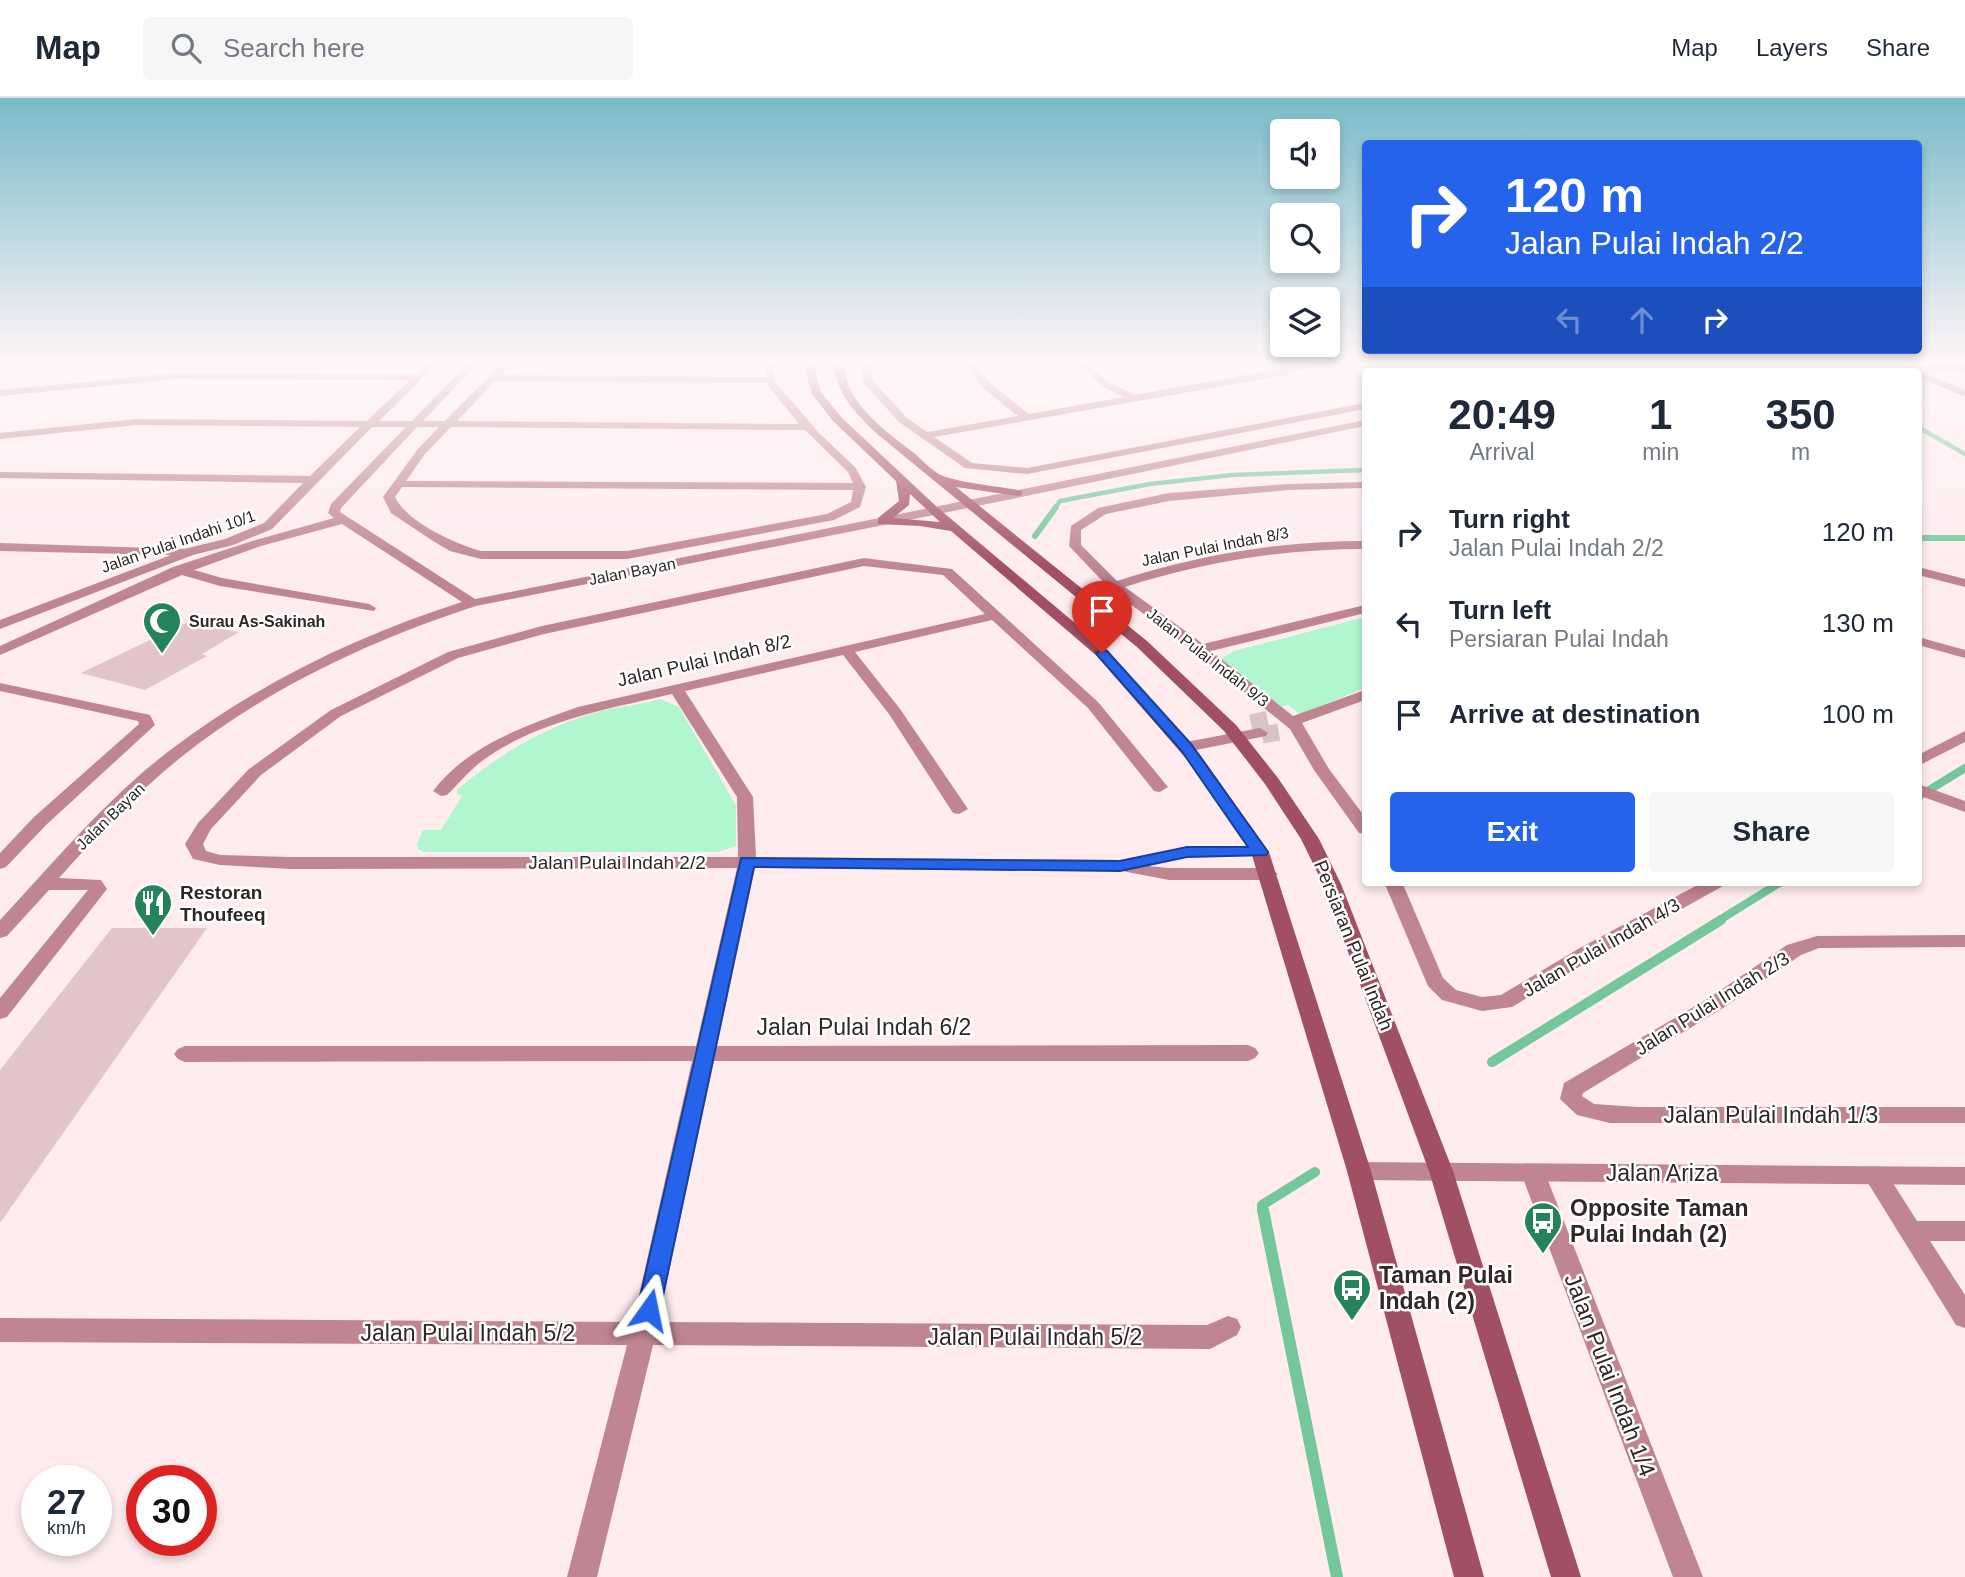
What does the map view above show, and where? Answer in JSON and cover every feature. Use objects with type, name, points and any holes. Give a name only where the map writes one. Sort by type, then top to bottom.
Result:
[{"type":"main road","points":[[851,432],[934,511],[1102,653],[1182,743],[1260,852],[1359,1171],[1469,1577]]},
{"type":"main road","name":"Persiaran Pulai Indah","points":[[881,432],[1247,731],[1310,839],[1332,884],[1441,1171],[1566,1577]]},
{"type":"main road","points":[[928,471],[968,487],[1018,493]]},
{"type":"main road","points":[[882,521],[905,502],[901,477]]},
{"type":"main road","points":[[990,522],[995,506],[1018,493]]},
{"type":"main road","points":[[882,521],[920,522],[957,529]]},
{"type":"street","points":[[0,436],[39,432]]},
{"type":"street","name":"Jalan Pulai Indahi 10/1","points":[[0,625],[189,552],[258,532],[268,526],[361,432]]},
{"type":"street","points":[[405,432],[335,507],[334,513],[473,603]]},
{"type":"street","points":[[441,432],[389,497],[396,510],[437,538],[454,548],[481,555],[627,555],[830,517],[856,504],[859,479],[848,465],[834,456],[811,432]]},
{"type":"street","points":[[921,432],[969,466],[1027,471],[1230,432]]},
{"type":"street","points":[[926,435],[943,432]]},
{"type":"street","name":"Jalan Bayan","points":[[0,932],[105,817],[174,755],[269,689],[417,621],[473,603],[1320,432]]},
{"type":"street","points":[[0,475],[314,480]]},
{"type":"street","points":[[398,484],[860,487]]},
{"type":"street","name":"Jalan Pulai Indah 9/3","points":[[1362,485],[1198,494],[1102,511],[1076,529],[1075,546],[1115,586],[1200,649],[1284,724],[1362,825]]},
{"type":"street","points":[[0,652],[178,570],[297,531],[346,519]]},
{"type":"street","name":"Jalan Pulai Indah 8/3","points":[[1115,586],[1142,576],[1276,550],[1362,545]]},
{"type":"street","points":[[0,547],[189,552]]},
{"type":"street","name":"Jalan Pulai Indah 2/2","points":[[996,615],[947,572],[864,562],[542,631],[453,655],[335,713],[255,772],[204,827],[194,844],[199,855],[220,860],[291,863],[747,862],[1120,866],[1169,874],[1269,874]]},
{"type":"street","points":[[178,570],[220,582],[369,608]]},
{"type":"street","points":[[1922,572],[1965,583]]},
{"type":"street","points":[[1200,649],[1362,609]]},
{"type":"street","points":[[996,615],[1093,705],[1160,787]]},
{"type":"street","name":"Jalan Pulai Indah 8/2","points":[[441,791],[477,757],[525,731],[583,710],[996,615]]},
{"type":"street","points":[[1922,642],[1965,654]]},
{"type":"street","points":[[845,648],[895,712],[959,809]]},
{"type":"street","points":[[0,687],[145,718],[147,725],[40,821],[0,863]]},
{"type":"street","points":[[582,1577],[643,1335],[747,862],[745,797],[676,689]]},
{"type":"street","points":[[1284,724],[1362,696]]},
{"type":"street","points":[[1182,743],[1247,731]]},
{"type":"street","points":[[1922,759],[1965,736]]},
{"type":"street","points":[[1922,791],[1965,807]]},
{"type":"street","name":"Jalan Pulai Indah 2/2","points":[[1120,866],[1187,852],[1260,852]]},
{"type":"street","points":[[0,1012],[98,889],[94,884],[43,884]]},
{"type":"street","name":"Jalan Pulai Indah 4/3","points":[[1395,886],[1435,981],[1449,995],[1482,1004],[1505,1002],[1585,954],[1710,886]]},
{"type":"street","name":"Jalan Pulai Indah 2/3","points":[[1577,1107],[1571,1100],[1572,1089],[1716,1003],[1794,950],[1817,942],[1965,941]]},
{"type":"street","name":"Jalan Pulai Indah 6/2","points":[[185,1054],[1248,1053]]},
{"type":"street","name":"Jalan Pulai Indah 1/3","points":[[1577,1107],[1591,1113],[1637,1116],[1965,1115]]},
{"type":"street","name":"Jalan Ariza","points":[[1359,1171],[1965,1176]]},
{"type":"street","name":"Jalan Pulai Indah 1/4","points":[[1533,1173],[1688,1577]]},
{"type":"street","points":[[1877,1176],[1965,1317]]},
{"type":"street","points":[[1911,1231],[1965,1231]]},
{"type":"street","name":"Jalan Pulai Indah 5/2","points":[[0,1330],[1210,1338],[1228,1327]]},
{"type":"shaded area","points":[[1362,618],[1362,689],[1300,714],[1288,705],[1280,707],[1221,659],[1234,651]]},
{"type":"shaded area","points":[[660,699],[679,707],[736,805],[736,846],[717,852],[424,852],[418,849],[417,844],[423,830],[441,830],[462,796],[457,794],[457,790],[507,753],[562,724],[609,709]]},
{"type":"building","name":"Surau As-Sakinah","points":[[194,619],[224,623],[218,628],[239,632],[202,654],[207,656],[145,690],[81,673]]},
{"type":"building","points":[[112,928],[207,928],[0,1223],[0,1070]]},
{"type":"waterway","points":[[1927,432],[1965,454]]},
{"type":"waterway","points":[[1055,508],[1060,501],[1150,484],[1232,475],[1362,470]]},
{"type":"waterway","points":[[1035,536],[1056,507]]},
{"type":"waterway","points":[[1922,538],[1965,538]]},
{"type":"waterway","points":[[1922,795],[1965,768]]},
{"type":"waterway","points":[[1718,921],[1775,886]]},
{"type":"waterway","points":[[1492,1062],[1721,920]]},
{"type":"waterway","points":[[1263,1212],[1262,1205],[1315,1172]]},
{"type":"waterway","points":[[1263,1210],[1337,1577]]},
{"type":"tunnel","points":[[1251,723],[1273,718]]},
{"type":"tunnel","points":[[1262,735],[1285,731]]},
{"type":"place","name":"Surau As-Sakinah","points":[[162,655]]},
{"type":"place","name":"Restoran Thoufeeq","points":[[153,937]]},
{"type":"place","name":"Opposite Taman Pulai Indah (2)","points":[[1543,1255]]},
{"type":"place","name":"Taman Pulai Indah (2)","points":[[1352,1322]]},
{"type":"route","points":[[649,1310],[747,862],[1120,866],[1187,852],[1260,852],[1186,747],[1102,653]]}]
